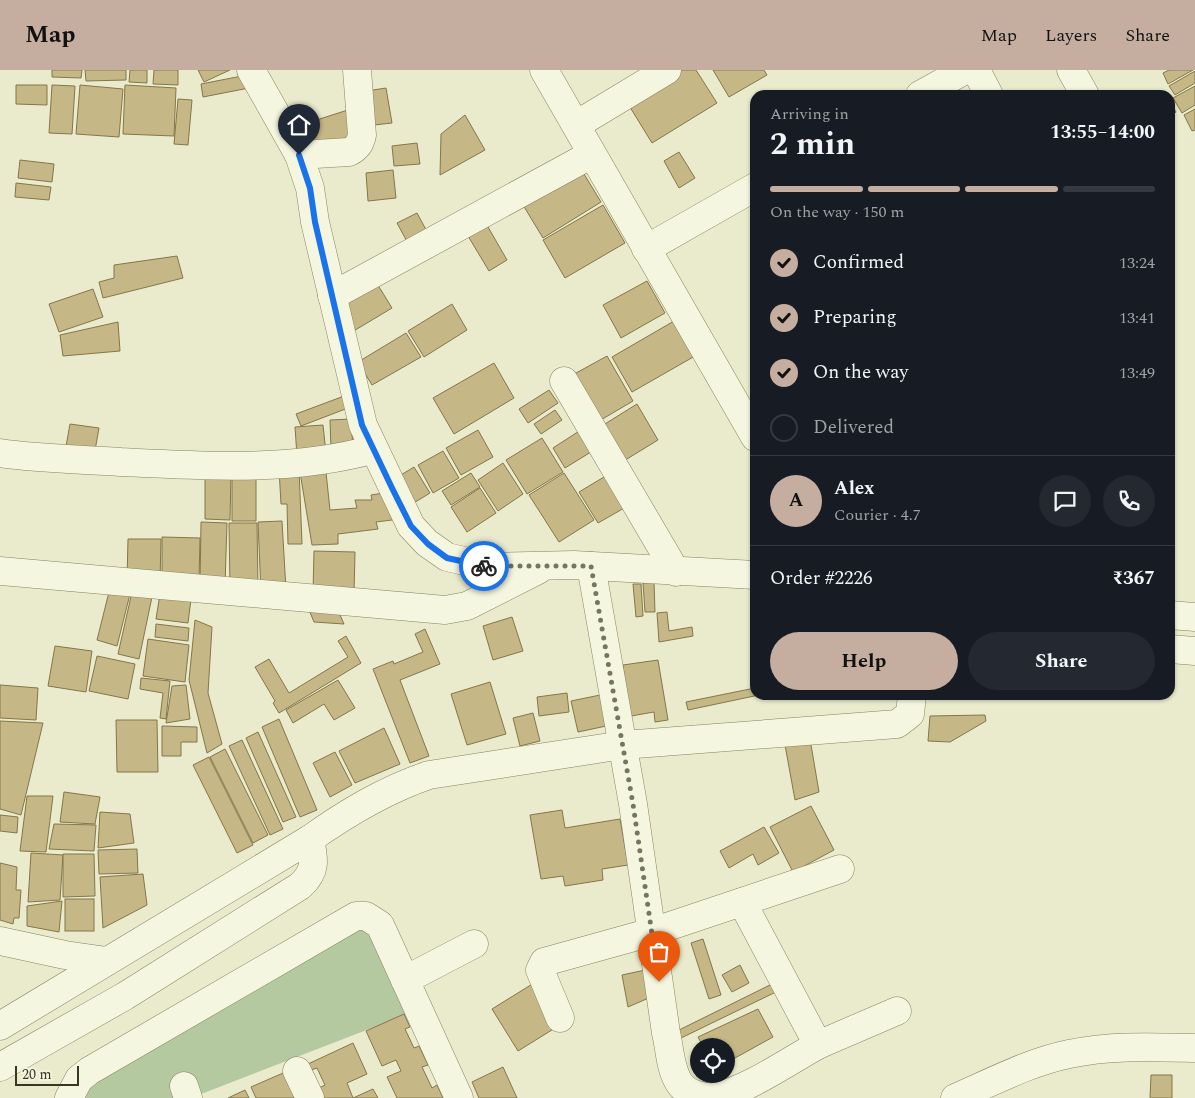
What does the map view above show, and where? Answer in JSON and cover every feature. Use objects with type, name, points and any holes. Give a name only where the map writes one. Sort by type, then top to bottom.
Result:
[{"type":"street","points":[[251,70],[299,155],[310,188],[315,222],[362,425],[411,526],[428,544],[447,558],[490,567],[591,566],[750,575]]},
{"type":"street","points":[[299,155],[349,152],[356,149],[362,136],[357,70]]},
{"type":"street","points":[[544,70],[750,428]]},
{"type":"street","points":[[576,125],[667,70]]},
{"type":"street","points":[[929,90],[966,70]]},
{"type":"street","points":[[976,70],[986,90]]},
{"type":"street","points":[[1071,70],[1082,90]]},
{"type":"street","points":[[332,296],[592,154]]},
{"type":"street","points":[[646,249],[750,191]]},
{"type":"street","points":[[564,381],[676,572]]},
{"type":"street","points":[[0,453],[192,466],[231,466],[344,458],[374,449]]},
{"type":"street","points":[[591,566],[623,745],[666,1033],[674,1070],[681,1086],[698,1096],[714,1097],[747,1092],[818,1045],[897,1011]]},
{"type":"street","points":[[0,571],[446,610],[467,606],[544,567]]},
{"type":"street","points":[[1175,615],[1195,617]]},
{"type":"street","points":[[1175,649],[1195,651]]},
{"type":"street","points":[[0,1026],[310,838],[367,801],[408,782],[429,775],[623,745],[897,724],[905,720],[910,714],[911,700]]},
{"type":"street","points":[[0,1067],[141,985],[300,886],[309,878],[312,869],[314,858],[310,838]]},
{"type":"street","points":[[560,1018],[540,970],[541,964],[551,959],[652,932],[840,869]]},
{"type":"street","points":[[742,902],[818,1045]]},
{"type":"street","points":[[69,1098],[79,1078],[89,1071],[356,916],[366,916],[380,925],[459,1098]]},
{"type":"street","points":[[0,941],[65,955],[115,956],[141,985]]},
{"type":"street","points":[[405,980],[474,944]]},
{"type":"street","points":[[955,1098],[1035,1064],[1068,1054],[1124,1046],[1195,1048]]},
{"type":"street","points":[[297,1071],[310,1098]]},
{"type":"green space","points":[[354,926],[375,935],[408,1014],[191,1098],[85,1098],[89,1083]]},
{"type":"building","points":[[52,70],[82,70],[81,78],[52,77]]},
{"type":"building","points":[[85,70],[126,70],[126,80],[86,81]]},
{"type":"building","points":[[130,70],[147,70],[147,83],[129,82]]},
{"type":"building","points":[[154,70],[178,70],[178,85],[153,84]]},
{"type":"building","points":[[198,70],[230,70],[204,82]]},
{"type":"building","points":[[673,70],[696,70],[717,103],[652,143],[625,99]]},
{"type":"building","points":[[713,70],[764,70],[767,75],[729,97]]},
{"type":"building","points":[[1169,70],[1193,70],[1168,84],[1163,73]]},
{"type":"building","points":[[1195,71],[1195,83],[1175,95],[1175,90],[1172,90],[1169,86]]},
{"type":"building","points":[[247,75],[249,88],[203,97],[201,84]]},
{"type":"building","points":[[16,85],[47,85],[47,105],[16,104]]},
{"type":"building","points":[[52,85],[75,86],[72,134],[49,133]]},
{"type":"building","points":[[80,85],[123,89],[119,137],[76,134]]},
{"type":"building","points":[[125,85],[176,88],[174,136],[123,134]]},
{"type":"building","points":[[1195,86],[1195,105],[1182,113],[1175,101],[1175,97]]},
{"type":"building","points":[[386,88],[392,123],[365,126],[360,92]]},
{"type":"building","points":[[178,99],[192,100],[188,145],[174,144]]},
{"type":"building","points":[[357,107],[358,139],[302,147],[298,126]]},
{"type":"building","points":[[1195,109],[1195,130],[1192,131],[1184,115]]},
{"type":"building","points":[[465,115],[485,150],[440,175],[441,134]]},
{"type":"building","points":[[417,143],[420,164],[394,166],[392,146]]},
{"type":"building","points":[[679,152],[695,178],[679,188],[664,161]]},
{"type":"building","points":[[20,160],[54,164],[52,182],[18,178]]},
{"type":"building","points":[[581,169],[601,202],[543,238],[523,205]]},
{"type":"building","points":[[393,170],[396,198],[368,201],[366,173]]},
{"type":"building","points":[[16,183],[51,187],[49,200],[15,197]]},
{"type":"building","points":[[603,205],[625,243],[565,278],[543,240]]},
{"type":"building","points":[[417,213],[430,237],[410,247],[397,223]]},
{"type":"building","points":[[484,220],[507,260],[489,271],[465,231]]},
{"type":"building","points":[[177,256],[183,278],[103,298],[99,282],[114,278],[114,265]]},
{"type":"building","points":[[647,281],[665,313],[621,338],[603,305]]},
{"type":"building","points":[[376,282],[392,308],[352,332],[336,306]]},
{"type":"building","points":[[93,289],[103,317],[59,332],[49,304]]},
{"type":"building","points":[[452,304],[467,330],[424,357],[408,331]]},
{"type":"building","points":[[674,321],[695,356],[632,392],[612,357]]},
{"type":"building","points":[[118,322],[120,351],[63,356],[60,335]]},
{"type":"building","points":[[406,333],[421,357],[372,385],[358,362]]},
{"type":"building","points":[[607,356],[633,401],[594,424],[567,378]]},
{"type":"building","points":[[494,363],[514,398],[454,434],[433,398]]},
{"type":"building","points":[[549,390],[558,403],[528,423],[519,409]]},
{"type":"building","points":[[344,396],[348,408],[301,426],[296,414]]},
{"type":"building","points":[[637,404],[658,440],[622,462],[600,427]]},
{"type":"building","points":[[555,410],[562,420],[541,434],[534,424]]},
{"type":"building","points":[[351,419],[353,448],[331,449],[330,420]]},
{"type":"building","points":[[70,424],[99,428],[94,456],[65,452]]},
{"type":"building","points":[[323,425],[326,453],[297,456],[295,427]]},
{"type":"building","points":[[587,426],[599,447],[565,468],[553,448]]},
{"type":"building","points":[[478,430],[493,457],[461,475],[446,448]]},
{"type":"building","points":[[542,438],[563,472],[527,494],[506,460]]},
{"type":"building","points":[[443,451],[459,478],[433,493],[418,465]]},
{"type":"building","points":[[325,463],[330,510],[357,508],[355,500],[372,500],[371,495],[390,492],[400,519],[376,522],[378,529],[338,534],[338,544],[312,545],[299,466]]},
{"type":"building","points":[[503,463],[523,494],[498,511],[478,480]]},
{"type":"building","points":[[414,467],[430,493],[412,504],[396,478]]},
{"type":"building","points":[[299,468],[302,544],[288,544],[287,504],[281,504],[279,469]]},
{"type":"building","points":[[205,471],[231,472],[230,520],[205,519]]},
{"type":"building","points":[[614,471],[633,503],[598,523],[579,492]]},
{"type":"building","points":[[232,472],[256,473],[256,521],[232,521]]},
{"type":"building","points":[[471,473],[480,487],[451,505],[442,491]]},
{"type":"building","points":[[564,473],[594,520],[559,542],[529,495]]},
{"type":"building","points":[[480,488],[496,513],[467,532],[451,507]]},
{"type":"building","points":[[282,521],[286,590],[261,592],[258,522]]},
{"type":"building","points":[[201,522],[227,523],[225,585],[200,584]]},
{"type":"building","points":[[229,523],[257,523],[258,588],[230,588]]},
{"type":"building","points":[[162,537],[200,538],[199,581],[162,580]]},
{"type":"building","points":[[128,539],[161,539],[160,581],[127,580]]},
{"type":"building","points":[[314,551],[355,552],[354,594],[313,593]]},
{"type":"building","points":[[654,582],[655,612],[645,612],[643,583]]},
{"type":"building","points":[[633,584],[641,584],[643,616],[636,617]]},
{"type":"building","points":[[110,588],[130,594],[117,646],[97,640]]},
{"type":"building","points":[[132,592],[152,597],[139,659],[118,654]]},
{"type":"building","points":[[160,594],[191,599],[188,623],[156,619]]},
{"type":"building","points":[[307,605],[336,606],[344,624],[314,622]]},
{"type":"building","points":[[667,612],[669,631],[692,627],[693,636],[659,642],[657,613]]},
{"type":"building","points":[[512,617],[523,651],[493,660],[483,626]]},
{"type":"building","points":[[195,620],[212,627],[208,693],[222,744],[207,753],[189,680]]},
{"type":"building","points":[[156,624],[189,628],[188,641],[155,637]]},
{"type":"building","points":[[425,629],[440,664],[400,680],[429,756],[410,763],[373,669],[393,661],[394,664],[423,652],[415,634]]},
{"type":"building","points":[[346,636],[361,663],[279,713],[273,703],[275,701],[255,667],[269,659],[289,693],[348,657],[338,641]]},
{"type":"building","points":[[148,639],[189,645],[185,682],[143,676]]},
{"type":"building","points":[[55,646],[92,651],[86,692],[48,686]]},
{"type":"building","points":[[97,656],[135,664],[128,699],[89,691]]},
{"type":"building","points":[[658,660],[668,720],[655,722],[654,712],[631,716],[620,675],[624,674],[623,665]]},
{"type":"building","points":[[141,678],[170,681],[166,719],[160,718],[163,693],[140,689]]},
{"type":"building","points":[[338,680],[355,708],[334,720],[324,704],[293,723],[286,710]]},
{"type":"building","points":[[490,682],[506,734],[467,745],[451,694]]},
{"type":"building","points":[[0,685],[38,688],[36,720],[0,718]]},
{"type":"building","points":[[186,685],[190,719],[166,723],[172,686]]},
{"type":"building","points":[[750,689],[750,697],[688,710],[686,702]]},
{"type":"building","points":[[567,693],[569,712],[539,716],[537,697]]},
{"type":"building","points":[[605,694],[611,725],[578,732],[571,701]]},
{"type":"building","points":[[533,713],[540,741],[520,746],[513,718]]},
{"type":"building","points":[[985,715],[986,721],[950,742],[928,741],[930,716]]},
{"type":"building","points":[[279,719],[317,810],[300,817],[262,727]]},
{"type":"building","points":[[116,720],[157,720],[158,772],[117,772]]},
{"type":"building","points":[[0,721],[43,723],[21,815],[0,809]]},
{"type":"building","points":[[162,726],[197,727],[197,742],[181,742],[181,756],[162,756]]},
{"type":"building","points":[[384,728],[400,764],[355,783],[339,751]]},
{"type":"building","points":[[258,732],[296,817],[283,822],[246,738]]},
{"type":"building","points":[[810,739],[819,792],[795,800],[785,745]]},
{"type":"building","points":[[242,740],[283,829],[270,835],[229,746]]},
{"type":"building","points":[[225,749],[268,835],[253,843],[210,757]]},
{"type":"building","points":[[335,752],[352,785],[330,797],[313,763]]},
{"type":"building","points":[[209,757],[253,845],[237,853],[193,765]]},
{"type":"building","points":[[64,792],[100,797],[95,824],[60,822]]},
{"type":"building","points":[[27,796],[53,796],[46,852],[20,851]]},
{"type":"building","points":[[811,806],[834,850],[793,872],[770,827]]},
{"type":"building","points":[[562,810],[565,828],[620,819],[628,865],[602,869],[603,880],[565,886],[563,876],[541,879],[530,815]]},
{"type":"building","points":[[100,812],[130,814],[134,843],[98,848]]},
{"type":"building","points":[[0,815],[18,817],[17,833],[0,831]]},
{"type":"building","points":[[54,824],[96,825],[94,851],[49,849]]},
{"type":"building","points":[[764,827],[779,853],[758,865],[753,854],[729,868],[720,851]]},
{"type":"building","points":[[137,849],[138,873],[99,874],[98,850]]},
{"type":"building","points":[[31,853],[63,855],[60,900],[28,902]]},
{"type":"building","points":[[63,854],[94,854],[95,896],[63,897]]},
{"type":"building","points":[[0,863],[17,867],[16,890],[21,890],[19,918],[14,918],[13,924],[0,920]]},
{"type":"building","points":[[143,874],[147,905],[103,928],[100,877]]},
{"type":"building","points":[[65,899],[94,899],[94,931],[65,931]]},
{"type":"building","points":[[62,901],[59,932],[27,926],[27,906]]},
{"type":"building","points":[[703,939],[721,995],[709,999],[691,943]]},
{"type":"building","points":[[740,965],[749,983],[732,992],[722,975]]},
{"type":"building","points":[[645,970],[651,997],[628,1007],[622,975]]},
{"type":"building","points":[[776,982],[780,990],[679,1039],[675,1032]]},
{"type":"building","points":[[534,983],[560,1025],[518,1051],[492,1009]]},
{"type":"building","points":[[758,1009],[773,1037],[735,1058],[735,1038],[698,1037]]},
{"type":"building","points":[[404,1014],[410,1027],[405,1029],[414,1048],[419,1046],[428,1065],[422,1067],[432,1088],[437,1085],[443,1098],[397,1098],[387,1077],[401,1071],[396,1060],[382,1066],[366,1031]]},
{"type":"building","points":[[353,1043],[367,1074],[347,1083],[353,1098],[323,1098],[319,1088],[325,1085],[317,1068],[311,1070],[308,1064]]},
{"type":"building","points":[[503,1067],[517,1098],[479,1098],[472,1082]]},
{"type":"building","points":[[290,1070],[297,1098],[256,1098],[251,1087]]},
{"type":"building","points":[[1151,1075],[1172,1075],[1172,1098],[1150,1098]]},
{"type":"building","points":[[373,1089],[378,1098],[353,1098]]},
{"type":"building","points":[[245,1090],[249,1098],[228,1098]]},
{"type":"way so far","points":[[484,566],[591,566],[633,804],[659,982]]},
{"type":"route","points":[[299,155],[310,188],[315,222],[362,425],[411,526],[428,544],[447,558],[484,566]]}]
